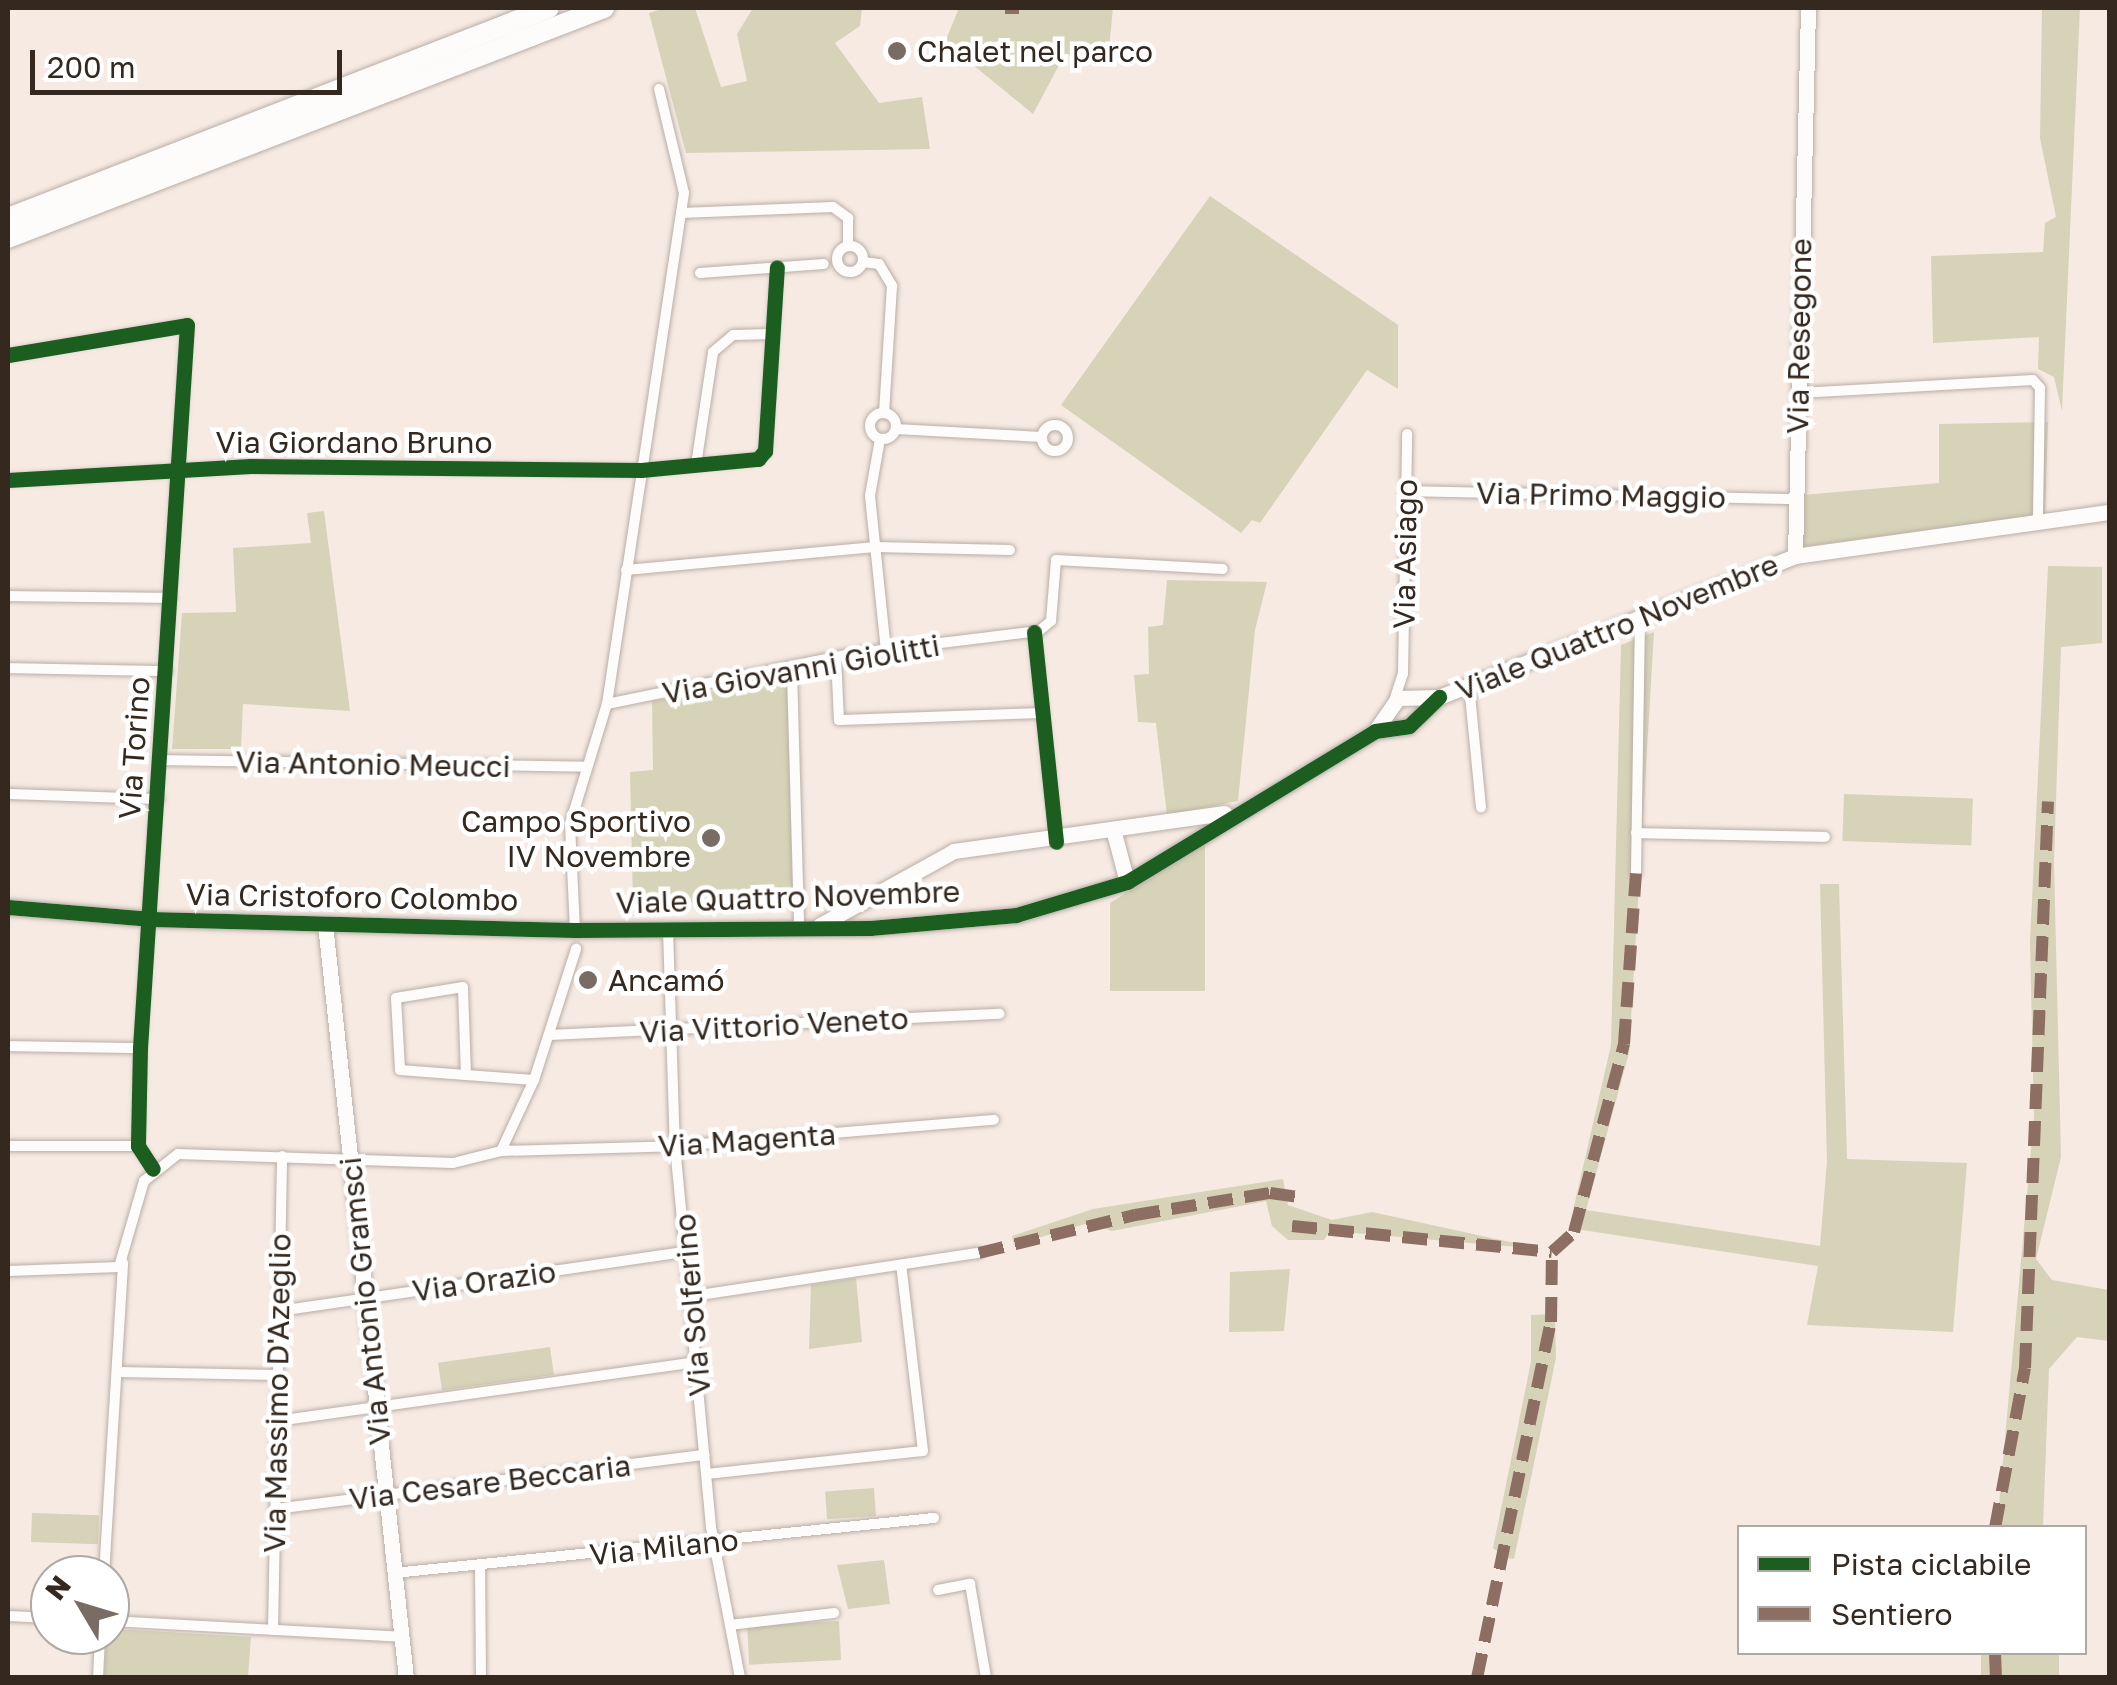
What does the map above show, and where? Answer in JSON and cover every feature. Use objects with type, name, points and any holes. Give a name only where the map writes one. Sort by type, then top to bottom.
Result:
[{"type":"highway","points":[[8,218],[550,8]]},
{"type":"highway","points":[[8,238],[604,8]]},
{"type":"street","name":"Via Resegone","points":[[1795,556],[1808,8]]},
{"type":"street","points":[[575,930],[570,824],[606,704],[680,214],[677,149],[659,89]]},
{"type":"street","points":[[680,214],[833,207],[848,218],[848,246],[837,258],[842,269],[854,272],[863,262]]},
{"type":"street","points":[[848,246],[863,262],[879,264],[892,286],[884,413],[896,429]]},
{"type":"street","points":[[700,273],[824,264]]},
{"type":"street","points":[[696,465],[713,352],[733,334],[773,334],[777,267]]},
{"type":"street","name":"Via Torino","points":[[8,355],[187,325],[140,1048],[138,1146]]},
{"type":"street","name":"Via Giordano Bruno","points":[[8,480],[179,471],[640,470],[758,459],[766,451],[773,334]]},
{"type":"street","points":[[1799,393],[2033,380],[2040,388],[2038,520]]},
{"type":"street","points":[[884,413],[870,422],[880,439],[870,496],[886,650]]},
{"type":"street","points":[[880,439],[896,429],[1042,437]]},
{"type":"street","name":"Via Asiago","points":[[1404,705],[1406,434]]},
{"type":"street","name":"Via Primo Maggio","points":[[1406,491],[1795,498]]},
{"type":"street","name":"Viale Quattro Novembre","points":[[575,930],[870,928],[1016,915],[1128,882],[1233,811],[1374,731],[1404,705],[1438,697],[1795,556],[2110,512]]},
{"type":"street","points":[[626,570],[875,547],[1010,550]]},
{"type":"street","points":[[1056,842],[1034,632],[1051,621],[1056,560],[1223,569]]},
{"type":"street","points":[[8,596],[171,598]]},
{"type":"street","points":[[1636,873],[1640,617]]},
{"type":"street","name":"Via Giovanni Giolitti","points":[[606,704],[792,671],[836,657],[1034,632]]},
{"type":"street","points":[[836,657],[839,720],[1043,713]]},
{"type":"street","points":[[8,668],[166,670]]},
{"type":"street","points":[[792,671],[806,928]]},
{"type":"street","points":[[1469,685],[1480,807]]},
{"type":"street","points":[[1398,727],[1404,705]]},
{"type":"street","points":[[1398,727],[1404,705]]},
{"type":"street","name":"Viale Quattro Novembre","points":[[1374,731],[1398,727]]},
{"type":"street","name":"Via Antonio Meucci","points":[[161,760],[585,767]]},
{"type":"street","points":[[8,794],[158,799]]},
{"type":"street","name":"Viale Quattro Novembre","points":[[806,928],[862,907],[954,851],[1056,842],[1233,811]]},
{"type":"street","points":[[1114,833],[1128,882]]},
{"type":"street","points":[[1636,833],[1825,837]]},
{"type":"street","name":"Via Cristoforo Colombo","points":[[8,907],[151,919],[575,930]]},
{"type":"street","points":[[862,907],[870,928]]},
{"type":"street","name":"Via Antonio Gramsci","points":[[325,924],[406,1678]]},
{"type":"street","name":"Via Solferino","points":[[668,930],[675,1146],[693,1296],[706,1474],[713,1542],[740,1678]]},
{"type":"street","points":[[500,1151],[534,1080],[576,949]]},
{"type":"street","points":[[466,1075],[463,987],[396,998],[400,1070],[466,1075],[534,1080]]},
{"type":"street","name":"Via Vittorio Veneto","points":[[549,1035],[1000,1014]]},
{"type":"street","points":[[8,1046],[140,1048]]},
{"type":"street","name":"Via Magenta","points":[[153,1168],[186,1152],[453,1163],[500,1151],[675,1146],[994,1120]]},
{"type":"street","points":[[8,1146],[138,1146],[153,1168],[123,1263],[105,1555]]},
{"type":"street","name":"Via Massimo D'Azeglio","points":[[273,1630],[282,1156]]},
{"type":"street","name":"Via Orazio","points":[[279,1311],[688,1251]]},
{"type":"street","points":[[693,1296],[979,1253]]},
{"type":"street","points":[[8,1271],[101,1273],[123,1263]]},
{"type":"street","points":[[706,1474],[923,1451],[901,1265]]},
{"type":"street","points":[[277,1422],[698,1362]]},
{"type":"street","points":[[118,1372],[278,1375]]},
{"type":"street","name":"Via Cesare Beccaria","points":[[275,1509],[705,1454]]},
{"type":"street","name":"Via Milano","points":[[394,1573],[934,1518]]},
{"type":"street","points":[[480,1564],[481,1678]]},
{"type":"street","points":[[938,1590],[970,1584],[986,1678]]},
{"type":"street","points":[[730,1625],[834,1613]]},
{"type":"street","points":[[130,1622],[401,1638]]},
{"type":"shaded area","points":[[665,8],[695,8],[721,87],[747,81],[737,34],[753,8],[862,8],[860,26],[835,43],[879,103],[922,97],[930,149],[686,153],[649,13]]},
{"type":"shaded area","points":[[959,8],[1113,8],[1108,59],[1065,54],[1033,114],[945,42]]},
{"type":"shaded area","points":[[2042,8],[2080,8],[2062,411],[2054,377],[2038,369],[2039,337],[1933,343],[1931,256],[2043,252],[2045,223],[2056,217],[2040,138]]},
{"type":"shaded area","points":[[1210,196],[1398,325],[1398,389],[1367,370],[1260,523],[1252,520],[1241,533],[1061,405]]},
{"type":"shaded area","points":[[2048,422],[2045,514],[1802,547],[1803,495],[1939,483],[1939,424]]},
{"type":"shaded area","points":[[324,511],[350,711],[243,704],[241,749],[172,749],[182,613],[236,612],[233,548],[311,543],[307,513]]},
{"type":"shaded area","points":[[2048,566],[2102,567],[2102,643],[2061,647],[2054,863],[2061,1157],[2036,1259],[2052,1280],[2109,1290],[2109,1341],[2077,1337],[2049,1369],[2043,1525],[1997,1525],[2034,1116],[2030,942]]},
{"type":"shaded area","points":[[1167,580],[1267,582],[1255,630],[1238,801],[1167,815],[1156,723],[1138,722],[1134,675],[1149,674],[1148,627],[1163,625]]},
{"type":"shaded area","points":[[1654,632],[1629,1053],[1586,1210],[1820,1246],[1827,1161],[1820,884],[1839,884],[1847,1159],[1967,1163],[1953,1332],[1807,1325],[1818,1266],[1569,1228],[1611,1045],[1621,645]]},
{"type":"shaded area","name":"Campo Sportivo IV Novembre","points":[[787,680],[793,903],[633,904],[630,772],[653,770],[652,701]]},
{"type":"shaded area","points":[[1844,794],[1973,799],[1971,845],[1842,841]]},
{"type":"shaded area","points":[[1205,844],[1205,991],[1110,991],[1110,903]]},
{"type":"shaded area","points":[[1283,1179],[1288,1205],[1332,1220],[1372,1212],[1542,1249],[1330,1231],[1324,1240],[1288,1240],[1272,1226],[1266,1201],[1112,1231],[1089,1223],[1014,1245],[1012,1236],[1093,1209]]},
{"type":"shaded area","points":[[1290,1269],[1284,1331],[1229,1332],[1230,1272]]},
{"type":"shaded area","points":[[856,1278],[862,1342],[809,1349],[811,1285]]},
{"type":"shaded area","points":[[1555,1314],[1556,1358],[1514,1559],[1506,1558],[1493,1548],[1531,1362],[1531,1315]]},
{"type":"shaded area","points":[[550,1347],[554,1375],[442,1390],[438,1363]]},
{"type":"shaded area","points":[[874,1488],[876,1516],[827,1519],[825,1491]]},
{"type":"shaded area","points":[[32,1513],[99,1515],[98,1544],[31,1542]]},
{"type":"shaded area","points":[[884,1560],[890,1604],[848,1609],[837,1565]]},
{"type":"shaded area","points":[[839,1621],[841,1660],[749,1665],[747,1626]]},
{"type":"shaded area","points":[[130,1630],[251,1637],[248,1677],[104,1677],[106,1655],[130,1655]]},
{"type":"shaded area","points":[[1981,1655],[2059,1655],[2059,1677],[1981,1677]]},
{"type":"marked path","points":[[1005,8],[1019,8]]},
{"type":"marked path","points":[[1996,1525],[2025,1368],[2048,801]]},
{"type":"marked path","points":[[1552,1252],[1574,1232],[1624,1044],[1636,873]]},
{"type":"marked path","points":[[979,1253],[1135,1215],[1270,1193],[1298,1197]]},
{"type":"marked path","points":[[1292,1226],[1552,1252]]},
{"type":"marked path","points":[[1477,1678],[1551,1322],[1552,1252]]},
{"type":"marked path","points":[[1995,1655],[1996,1678]]},
{"type":"cycle path","points":[[8,480],[251,466],[641,470],[758,459],[765,451],[777,267]]},
{"type":"cycle path","points":[[8,355],[187,325],[140,1048],[138,1146],[153,1169]]},
{"type":"cycle path","points":[[1034,632],[1056,842]]},
{"type":"cycle path","points":[[8,907],[151,919],[575,930],[870,928],[1016,915],[1127,882],[1375,731],[1409,726],[1439,697]]},
{"type":"place","name":"Chalet nel parco","points":[[897,51]]},
{"type":"place","name":"Campo Sportivo IV Novembre","points":[[711,838]]},
{"type":"place","name":"Ancamó","points":[[588,980]]}]
